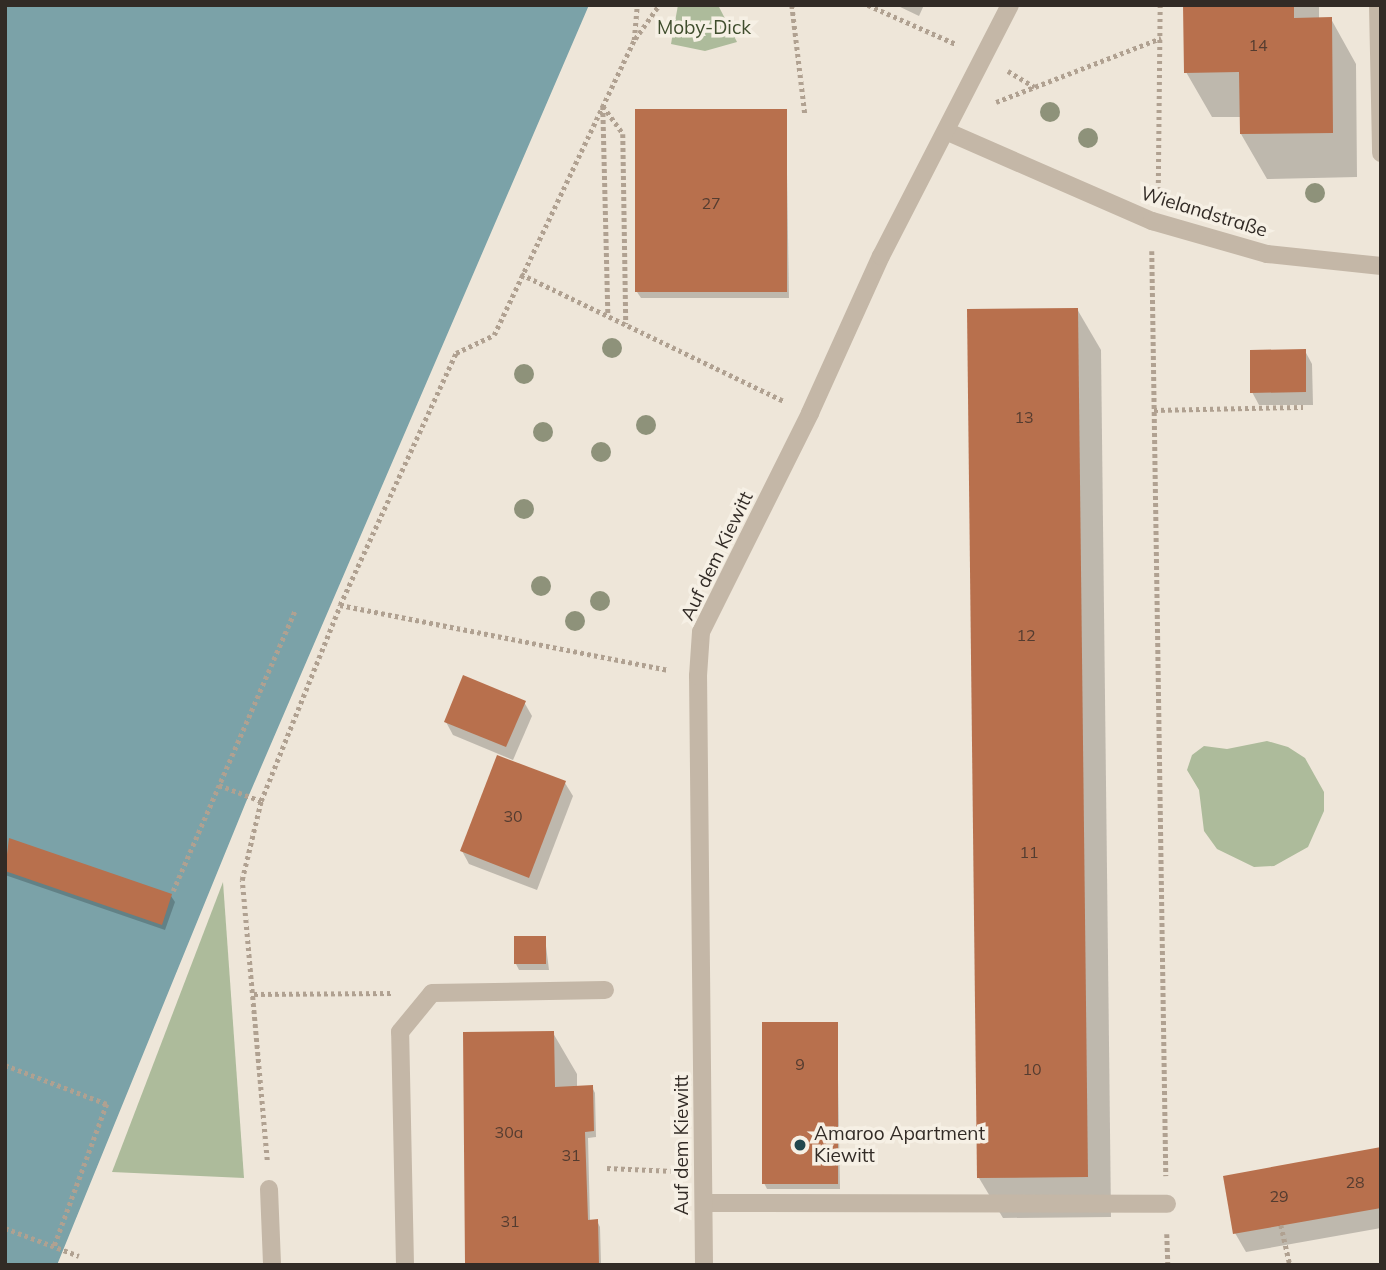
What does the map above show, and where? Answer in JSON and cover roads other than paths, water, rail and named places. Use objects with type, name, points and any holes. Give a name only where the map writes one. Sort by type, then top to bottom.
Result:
[{"type":"street","name":"Auf dem Kiewitt","points":[[704,1265],[698,676],[701,632],[810,413],[881,256],[948,132],[1010,5]]},
{"type":"street","points":[[1378,5],[1381,153]]},
{"type":"street","name":"Wielandstraße","points":[[948,132],[1152,221],[1267,254],[1381,266]]},
{"type":"street","points":[[405,1265],[400,1032],[432,993],[605,990]]},
{"type":"street","points":[[269,1189],[272,1265]]},
{"type":"street","points":[[704,1203],[1167,1205]]},
{"type":"water","points":[[5,5],[589,5],[246,802],[57,1265],[5,1265]]},
{"type":"place","name":"Amaroo Apartment Kiewitt","points":[[800,1145]]},
{"type":"park label","name":"Moby-Dick","points":[[704,28]]}]
